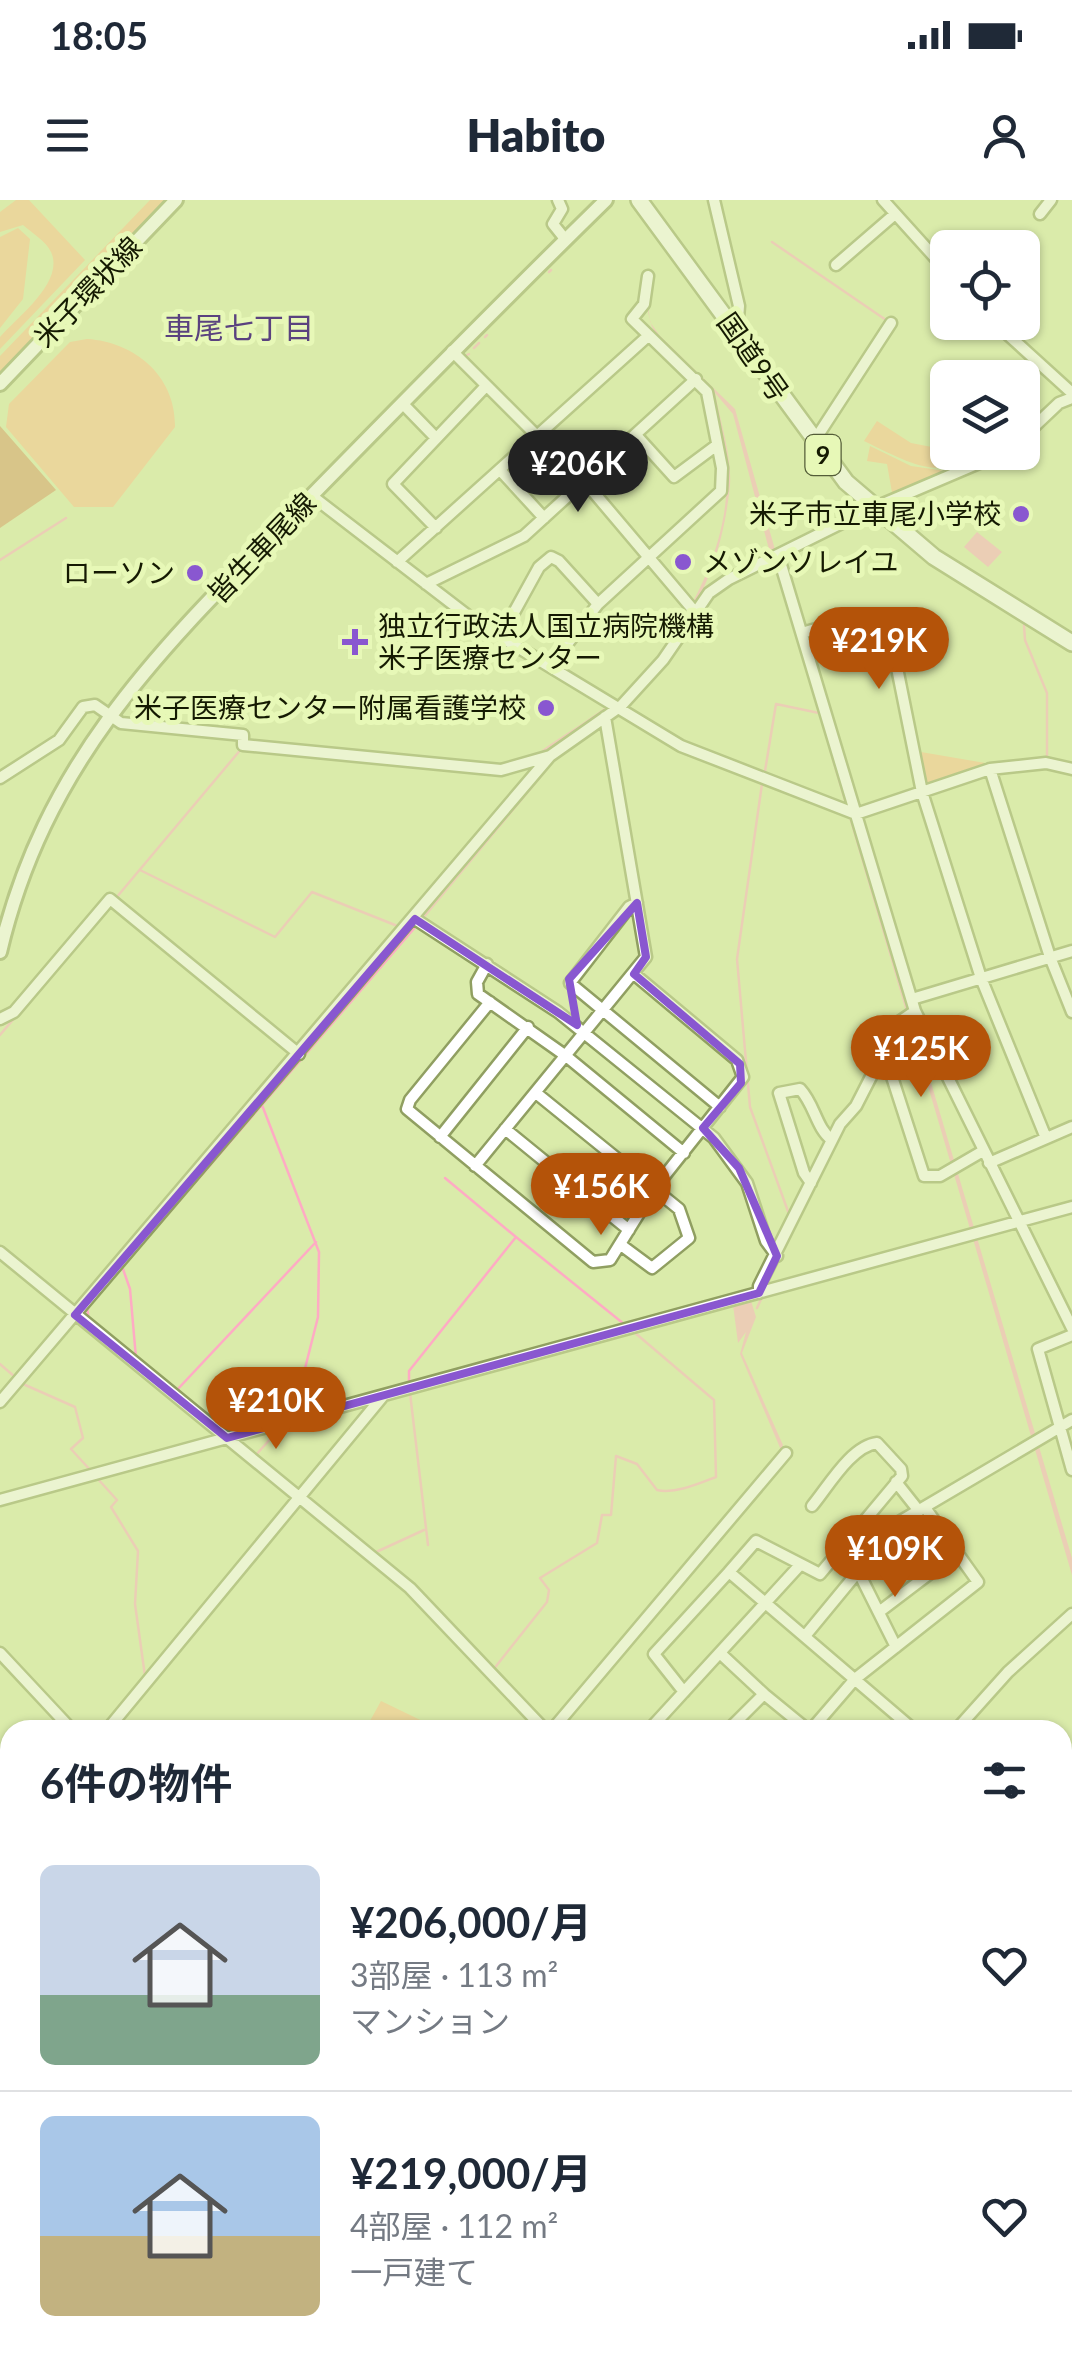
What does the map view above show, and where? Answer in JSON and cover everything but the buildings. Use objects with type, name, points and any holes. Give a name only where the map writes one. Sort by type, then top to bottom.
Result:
[{"type":"highway","name":"国道9号","points":[[638,200],[813,443],[873,510],[934,557],[1072,643]]},
{"type":"main road","name":"米子環状線","points":[[0,384],[176,200]]},
{"type":"main road","name":"皆生車尾線","points":[[0,952],[21,878],[44,820],[108,714],[150,664],[452,351],[606,200]]},
{"type":"street","points":[[558,200],[562,209],[553,224],[565,239]]},
{"type":"street","points":[[714,200],[739,306],[736,333]]},
{"type":"street","points":[[882,200],[930,252]]},
{"type":"street","points":[[1040,214],[1050,200]]},
{"type":"street","points":[[836,265],[895,214]]},
{"type":"street","points":[[551,666],[598,604],[719,496],[723,476],[711,404],[696,379],[648,336],[632,316],[644,304],[648,276]]},
{"type":"street","points":[[813,443],[891,323]]},
{"type":"street","points":[[397,562],[648,336]]},
{"type":"street","points":[[1013,340],[1072,396],[1040,421]]},
{"type":"street","points":[[452,351],[537,436]]},
{"type":"street","points":[[426,584],[524,536],[696,379]]},
{"type":"street","points":[[436,528],[393,484],[486,386]]},
{"type":"street","points":[[402,404],[436,438]]},
{"type":"street","points":[[636,436],[674,477],[717,445]]},
{"type":"street","points":[[500,470],[544,518]]},
{"type":"street","points":[[0,1402],[550,756],[605,716],[663,660],[709,593],[774,557],[964,470]]},
{"type":"street","points":[[584,482],[694,612]]},
{"type":"street","points":[[312,496],[501,636],[697,753],[856,814],[990,769],[1046,763],[1072,770]]},
{"type":"street","points":[[774,557],[802,633],[911,1008],[1016,1221],[1068,1312],[1072,1331],[1038,1349],[1072,1470]]},
{"type":"street","points":[[501,636],[539,568],[550,558],[557,558],[598,604]]},
{"type":"street","points":[[802,633],[841,624],[890,640],[922,792],[981,978],[1046,1138]]},
{"type":"street","points":[[0,778],[59,740],[83,707],[95,706],[121,723],[243,735],[243,745],[491,769],[550,756]]},
{"type":"street","points":[[475,1166],[646,957],[605,716]]},
{"type":"street","points":[[990,769],[1050,958],[1072,1012]]},
{"type":"street","points":[[0,1020],[14,1012],[110,899],[298,1054]]},
{"type":"street","points":[[637,903],[629,907],[570,978],[603,1011],[720,1108]]},
{"type":"street","points":[[415,919],[585,1033],[703,1129],[739,1168],[766,1241],[777,1256]]},
{"type":"street","points":[[759,1292],[758,1286],[777,1256],[832,1140],[911,1008],[981,978],[1072,952]]},
{"type":"street","points":[[487,964],[476,990],[566,1056],[684,1153]]},
{"type":"street","points":[[490,1002],[407,1104],[410,1114],[593,1262],[610,1260],[654,1189],[742,1080],[740,1064],[634,974]]},
{"type":"street","points":[[440,1137],[528,1028]]},
{"type":"street","points":[[884,1052],[922,1174],[928,1179],[983,1151]]},
{"type":"street","points":[[812,1183],[804,1173],[780,1092],[800,1090],[813,1103],[824,1134],[832,1140]]},
{"type":"street","points":[[536,1093],[679,1210],[688,1238],[655,1268],[648,1267],[621,1244]]},
{"type":"street","points":[[989,1162],[1072,1127]]},
{"type":"street","points":[[505,1129],[629,1230]]},
{"type":"street","points":[[0,1500],[1072,1207]]},
{"type":"street","points":[[0,1252],[410,1588],[541,1720]]},
{"type":"street","points":[[115,1720],[384,1395]]},
{"type":"street","points":[[805,1636],[900,1522],[1072,1420]]},
{"type":"street","points":[[684,1692],[654,1654],[756,1542],[820,1574],[902,1474],[900,1467],[873,1442],[854,1455],[812,1506]]},
{"type":"street","points":[[558,1720],[628,1637],[642,1628],[786,1453]]},
{"type":"street","points":[[819,1720],[854,1679],[978,1582],[958,1552],[896,1482]]},
{"type":"street","points":[[879,1612],[958,1552]]},
{"type":"street","points":[[657,1720],[768,1605],[800,1565]]},
{"type":"street","points":[[858,1571],[896,1647]]},
{"type":"street","points":[[729,1572],[902,1720]]},
{"type":"street","points":[[965,1720],[1008,1672],[1072,1614]]},
{"type":"street","points":[[0,1653],[56,1720]]},
{"type":"street","points":[[721,1654],[797,1720]]},
{"type":"street","points":[[738,1720],[764,1694]]},
{"type":"highlighted area","points":[[637,903],[646,957],[634,974],[740,1064],[741,1083],[703,1128],[739,1168],[777,1256],[759,1293],[227,1438],[75,1315],[415,919],[577,1025],[569,979]]},
{"type":"shaded area","points":[[16,200],[29,200],[85,260],[0,349],[0,337],[45,287],[54,263],[46,244],[23,225],[0,232],[0,212]]},
{"type":"shaded area","points":[[150,200],[170,200],[0,378],[0,356]]},
{"type":"shaded area","points":[[18,228],[30,239],[23,299],[0,328],[0,237]]},
{"type":"shaded area","points":[[652,324],[735,409],[830,743],[770,553],[733,414],[715,393],[730,474],[723,531],[710,572],[672,641],[641,675],[680,625],[710,564],[726,502],[726,473],[711,393],[670,353]]},
{"type":"shaded area","points":[[87,339],[121,347],[149,365],[168,392],[173,409],[175,427],[113,507],[74,507],[6,427],[9,404],[70,342]]},
{"type":"shaded area","points":[[877,421],[911,443],[930,447],[930,467],[915,464],[864,441]]},
{"type":"shaded area","points":[[0,426],[56,490],[0,528]]},
{"type":"shaded area","points":[[870,446],[911,466],[952,472],[893,498],[887,464],[867,461]]},
{"type":"shaded area","points":[[977,532],[1002,552],[988,567],[964,547]]},
{"type":"shaded area","points":[[619,697],[545,753],[542,750],[591,717]]},
{"type":"shaded area","points":[[832,749],[1072,1558],[1072,1575],[829,750]]},
{"type":"shaded area","points":[[915,751],[991,764],[929,785],[923,782]]},
{"type":"shaded area","points":[[751,1301],[756,1317],[742,1353],[783,1445],[781,1450],[740,1354],[746,1332],[738,1343],[733,1305]]},
{"type":"shaded area","points":[[381,1701],[420,1720],[371,1720]]},
{"type":"waterway","points":[[772,242],[886,320]]},
{"type":"waterway","points":[[474,348],[479,343]]},
{"type":"waterway","points":[[0,560],[66,518]]},
{"type":"waterway","points":[[1024,625],[1025,640],[1047,693],[1047,759]]},
{"type":"waterway","points":[[765,771],[776,704],[819,713]]},
{"type":"waterway","points":[[116,898],[242,748]]},
{"type":"waterway","points":[[422,919],[546,770]]},
{"type":"waterway","points":[[762,784],[737,959],[750,1107],[789,1214]]},
{"type":"waterway","points":[[140,870],[275,937],[312,892],[400,927]]},
{"type":"waterway","points":[[89,1320],[87,1308],[417,925]]},
{"type":"waterway","points":[[0,1035],[17,1015]]},
{"type":"waterway","points":[[262,1105],[319,1252],[318,1317],[295,1408],[287,1417]]},
{"type":"waterway","points":[[409,1385],[409,1371],[516,1237],[445,1178]]},
{"type":"waterway","points":[[516,1237],[624,1324]]},
{"type":"waterway","points":[[176,1391],[316,1242]]},
{"type":"waterway","points":[[1033,1260],[1043,1281]]},
{"type":"waterway","points":[[123,1269],[130,1289],[136,1358]]},
{"type":"waterway","points":[[757,1308],[762,1297]]},
{"type":"waterway","points":[[493,1670],[547,1602],[549,1590],[540,1578],[597,1543],[602,1515],[611,1515],[616,1456],[637,1464],[657,1490],[679,1489],[716,1477],[714,1400],[634,1332]]},
{"type":"waterway","points":[[0,1364],[15,1377]]},
{"type":"waterway","points":[[23,1384],[75,1407],[83,1438],[71,1449],[92,1472]]},
{"type":"waterway","points":[[410,1393],[428,1545]]},
{"type":"waterway","points":[[255,1456],[280,1428]]},
{"type":"waterway","points":[[97,1478],[117,1500],[111,1507],[138,1551],[135,1604],[145,1676]]},
{"type":"waterway","points":[[374,1553],[424,1530]]},
{"type":"place","name":"米子市立車尾小学校","points":[[1021,514]]},
{"type":"place","name":"メゾンソレイユ","points":[[683,562]]},
{"type":"place","name":"ローソン","points":[[195,573]]},
{"type":"place","name":"独立行政法人国立病院機構 米子医療センター","points":[[355,642]]},
{"type":"place","name":"米子医療センター附属看護学校","points":[[546,708]]},
{"type":"district","name":"車尾七丁目","points":[[239,329]]}]
